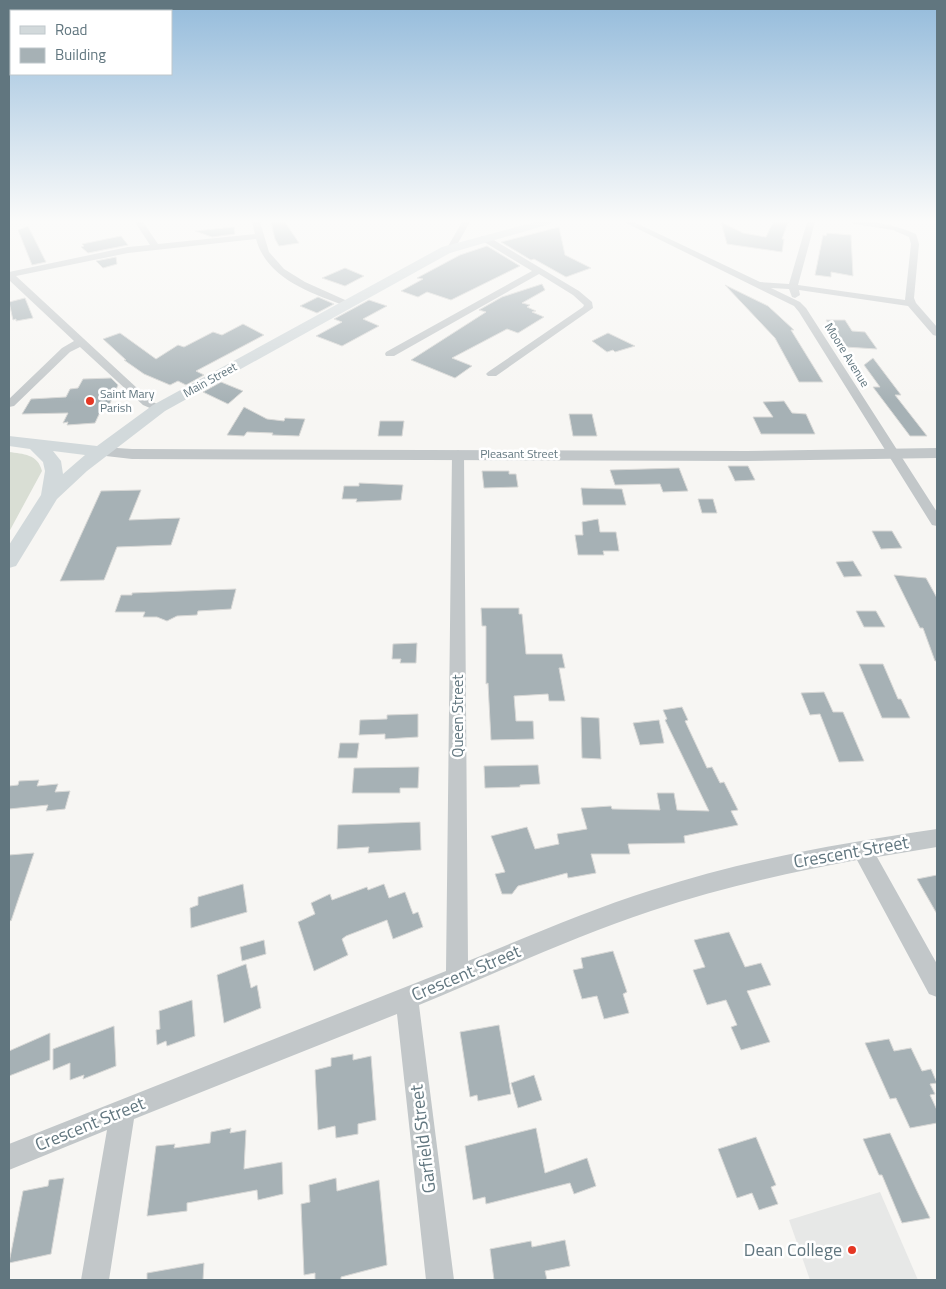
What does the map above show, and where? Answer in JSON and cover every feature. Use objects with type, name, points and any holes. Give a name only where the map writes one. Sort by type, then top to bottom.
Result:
[{"type":"main road","name":"Main Street","points":[[9,561],[50,495],[77,470],[160,408],[387,282]]},
{"type":"main road","points":[[9,441],[102,452]]},
{"type":"main road","points":[[35,444],[51,458],[55,466],[50,495]]},
{"type":"street","points":[[17,282],[147,403],[160,408]]},
{"type":"street","points":[[300,282],[349,304]]},
{"type":"street","points":[[390,354],[518,282]]},
{"type":"street","points":[[492,374],[588,308],[589,304],[586,300],[559,282]]},
{"type":"street","name":"Moore Avenue","points":[[751,282],[797,304],[808,315],[937,522]]},
{"type":"street","points":[[794,282],[793,286],[797,304]]},
{"type":"street","points":[[911,282],[909,298],[911,304],[937,333]]},
{"type":"street","points":[[755,284],[793,286],[911,304]]},
{"type":"street","points":[[10,404],[66,350],[82,342]]},
{"type":"street","name":"Pleasant Street","points":[[102,452],[132,454],[747,456],[937,453]]},
{"type":"street","name":"Queen Street","points":[[457,977],[458,454]]},
{"type":"street","name":"Crescent Street","points":[[9,1156],[407,998],[569,930],[653,900],[766,868],[862,849],[937,838]]},
{"type":"street","points":[[862,849],[937,986]]},
{"type":"street","name":"Garfield Street","points":[[407,998],[440,1280]]},
{"type":"street","points":[[95,1280],[123,1111]]},
{"type":"shaded area","points":[[9,452],[25,454],[33,458],[40,465],[42,471],[9,532]]},
{"type":"shaded area","name":"Dean College","points":[[880,1192],[918,1280],[810,1280],[789,1220]]},
{"type":"building","points":[[334,282],[352,282],[345,286]]},
{"type":"building","points":[[417,282],[487,282],[451,300],[427,292],[418,297],[401,291]]},
{"type":"building","points":[[542,284],[545,290],[522,303],[530,305],[527,307],[536,311],[532,312],[544,317],[518,333],[507,329],[452,358],[472,366],[455,378],[411,360],[486,312],[479,310],[502,297]]},
{"type":"building","points":[[725,285],[768,306],[794,330],[791,330],[823,382],[799,382],[775,338]]},
{"type":"building","points":[[318,297],[334,304],[317,313],[300,306]]},
{"type":"building","points":[[25,298],[33,318],[13,320],[9,302]]},
{"type":"building","points":[[369,300],[387,306],[363,319],[379,326],[342,346],[316,336],[342,322],[334,319]]},
{"type":"building","points":[[826,320],[845,320],[852,331],[865,332],[877,349],[845,347]]},
{"type":"building","points":[[243,324],[264,335],[196,371],[204,375],[186,385],[178,381],[170,385],[144,374],[124,360],[126,360],[103,339],[120,333],[156,359],[178,345],[184,347],[213,332],[222,335]]},
{"type":"building","points":[[608,333],[635,346],[615,352],[613,350],[607,352],[592,341]]},
{"type":"building","points":[[873,358],[901,395],[895,395],[927,436],[910,436],[873,387],[880,387],[864,365]]},
{"type":"building","name":"Saint Mary Parish","points":[[111,378],[118,385],[107,410],[101,410],[95,423],[67,425],[68,422],[63,423],[68,413],[22,414],[31,399],[66,397],[70,389],[78,388],[83,379]]},
{"type":"building","points":[[221,382],[243,391],[228,404],[203,392]]},
{"type":"building","points":[[784,401],[792,413],[806,414],[815,434],[761,434],[753,417],[773,417],[763,402]]},
{"type":"building","points":[[244,407],[267,419],[284,421],[285,418],[305,419],[299,436],[247,432],[244,436],[227,435]]},
{"type":"building","points":[[569,414],[592,414],[597,436],[573,436]]},
{"type":"building","points":[[380,421],[404,421],[402,436],[378,436]]},
{"type":"building","points":[[728,466],[748,466],[755,480],[735,481]]},
{"type":"building","points":[[679,468],[688,491],[663,492],[660,484],[615,485],[610,470]]},
{"type":"building","points":[[482,471],[509,471],[509,474],[516,474],[518,487],[484,488]]},
{"type":"building","points":[[359,483],[403,485],[401,500],[356,502],[357,499],[342,499],[344,486],[359,486]]},
{"type":"building","points":[[581,488],[622,489],[626,505],[583,505]]},
{"type":"building","points":[[141,490],[129,520],[180,518],[171,545],[117,547],[104,580],[60,581],[101,491]]},
{"type":"building","points":[[698,499],[713,499],[717,513],[702,513]]},
{"type":"building","points":[[598,519],[600,532],[616,532],[619,551],[603,551],[604,555],[578,555],[575,535],[583,535],[582,522]]},
{"type":"building","points":[[872,531],[892,531],[902,548],[881,549]]},
{"type":"building","points":[[853,561],[862,576],[844,577],[836,562]]},
{"type":"building","points":[[894,575],[926,578],[937,598],[937,661],[935,661],[923,628],[920,628]]},
{"type":"building","points":[[236,589],[231,609],[198,611],[197,615],[177,616],[167,621],[157,617],[143,617],[145,612],[115,612],[121,595]]},
{"type":"building","points":[[481,608],[519,608],[519,614],[522,614],[526,654],[562,654],[565,668],[559,668],[565,701],[549,701],[548,694],[514,696],[516,721],[533,721],[534,739],[491,740],[488,683],[486,684],[486,626],[482,626]]},
{"type":"building","points":[[856,611],[876,611],[885,627],[864,627]]},
{"type":"building","points":[[417,643],[416,663],[400,663],[401,659],[392,659],[393,644]]},
{"type":"building","points":[[859,664],[883,664],[898,699],[901,699],[910,718],[882,718]]},
{"type":"building","points":[[824,692],[833,712],[843,712],[864,761],[839,762],[820,714],[810,715],[801,693]]},
{"type":"building","points":[[682,707],[688,720],[685,721],[707,768],[712,767],[720,783],[724,782],[738,810],[731,811],[738,825],[684,836],[685,843],[628,844],[630,854],[591,854],[596,873],[568,878],[567,873],[518,886],[512,894],[502,894],[495,874],[505,872],[491,836],[527,827],[535,849],[559,844],[557,834],[587,829],[581,808],[611,806],[612,809],[660,810],[657,793],[674,793],[677,810],[709,811],[665,720],[667,719],[663,710]]},
{"type":"building","points":[[418,714],[418,737],[385,739],[385,734],[359,735],[360,720],[387,719],[387,715]]},
{"type":"building","points":[[581,717],[599,718],[601,759],[582,758]]},
{"type":"building","points":[[659,720],[664,743],[640,745],[633,723]]},
{"type":"building","points":[[340,743],[359,743],[357,758],[338,758]]},
{"type":"building","points":[[538,765],[540,784],[520,785],[520,787],[485,788],[484,766]]},
{"type":"building","points":[[419,767],[418,788],[400,788],[400,793],[352,793],[354,768]]},
{"type":"building","points":[[39,780],[37,786],[58,784],[55,792],[70,791],[65,809],[46,811],[48,805],[9,809],[9,786],[18,785],[19,781]]},
{"type":"building","points":[[420,822],[421,850],[368,853],[369,847],[337,849],[338,825]]},
{"type":"building","points":[[34,853],[11,921],[9,920],[9,855]]},
{"type":"building","points":[[937,875],[937,914],[917,879]]},
{"type":"building","points":[[243,884],[247,912],[191,928],[190,908],[198,905],[198,897]]},
{"type":"building","points":[[384,884],[389,898],[405,892],[413,914],[418,912],[423,927],[393,939],[387,920],[346,936],[342,939],[348,955],[314,971],[298,922],[315,914],[311,903],[330,894],[332,900],[367,887],[368,890]]},
{"type":"building","points":[[729,932],[745,967],[761,963],[771,985],[747,991],[770,1042],[741,1050],[731,1027],[737,1025],[726,1000],[707,1005],[693,970],[705,967],[694,940]]},
{"type":"building","points":[[264,940],[266,954],[242,961],[240,947]]},
{"type":"building","points":[[613,951],[627,992],[623,994],[629,1013],[604,1019],[597,996],[582,999],[573,970],[583,968],[581,958]]},
{"type":"building","points":[[246,964],[251,988],[257,985],[261,1008],[224,1023],[217,975]]},
{"type":"building","points":[[192,1000],[195,1036],[167,1046],[166,1041],[157,1045],[156,1030],[160,1029],[159,1011]]},
{"type":"building","points":[[499,1025],[511,1094],[478,1101],[477,1095],[470,1097],[460,1032]]},
{"type":"building","points":[[114,1026],[116,1066],[83,1079],[84,1075],[70,1080],[70,1063],[53,1070],[53,1049]]},
{"type":"building","points":[[50,1033],[50,1060],[9,1076],[9,1051]]},
{"type":"building","points":[[889,1039],[894,1051],[911,1048],[922,1071],[931,1069],[937,1083],[930,1084],[935,1094],[930,1095],[937,1110],[937,1123],[910,1128],[896,1098],[890,1099],[865,1043]]},
{"type":"building","points":[[353,1054],[353,1060],[371,1056],[376,1120],[358,1124],[358,1134],[336,1138],[335,1126],[318,1130],[315,1070],[331,1066],[331,1058]]},
{"type":"building","points":[[534,1075],[542,1100],[518,1108],[511,1083]]},
{"type":"building","points":[[231,1128],[230,1133],[246,1130],[244,1169],[282,1162],[283,1194],[258,1200],[257,1190],[187,1203],[187,1211],[147,1216],[156,1146],[175,1144],[174,1148],[210,1143],[211,1132]]},
{"type":"building","points":[[536,1128],[545,1173],[587,1158],[596,1186],[574,1194],[570,1183],[486,1204],[485,1197],[473,1200],[465,1146]]},
{"type":"building","points":[[890,1133],[930,1218],[902,1223],[882,1175],[879,1175],[863,1139]]},
{"type":"building","points":[[756,1137],[776,1185],[771,1187],[778,1204],[759,1210],[752,1193],[737,1198],[718,1149]]},
{"type":"building","points":[[64,1178],[51,1254],[9,1263],[23,1191],[48,1186],[49,1180]]},
{"type":"building","points":[[336,1178],[337,1191],[379,1180],[387,1265],[341,1277],[341,1280],[315,1280],[315,1273],[304,1275],[301,1204],[310,1202],[309,1185]]},
{"type":"building","points":[[565,1240],[570,1266],[545,1271],[547,1280],[494,1280],[490,1249],[531,1241],[532,1247]]},
{"type":"building","points":[[204,1263],[203,1280],[147,1280],[147,1273]]},
{"type":"place","name":"Saint Mary Parish","points":[[90,401]]},
{"type":"place","name":"Dean College","points":[[852,1250]]}]
